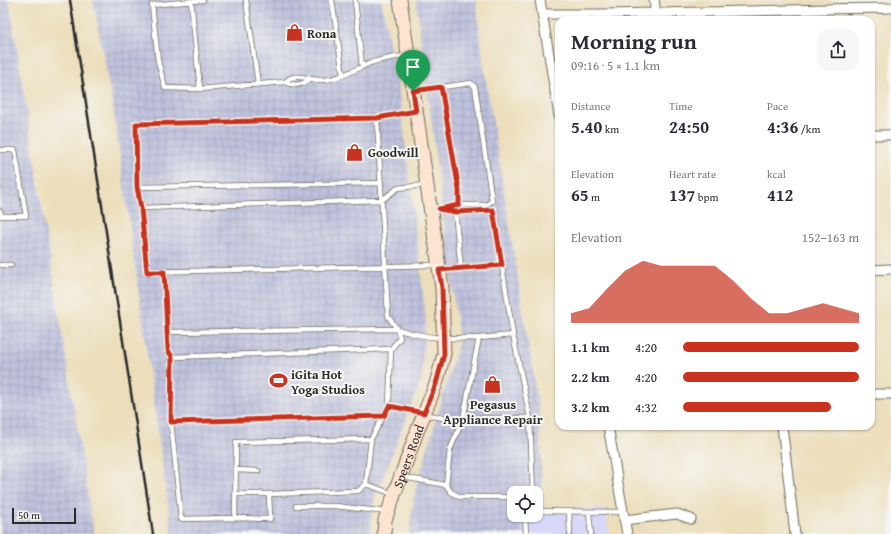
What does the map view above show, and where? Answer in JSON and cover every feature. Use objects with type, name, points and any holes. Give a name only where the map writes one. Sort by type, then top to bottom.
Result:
[{"type":"main road","name":"Speers Road","points":[[384,534],[385,520],[436,384],[444,354],[434,210],[427,185],[400,0]]},
{"type":"street","points":[[540,0],[555,92]]},
{"type":"street","points":[[654,0],[656,14]]},
{"type":"street","points":[[542,14],[656,14],[772,5],[890,5]]},
{"type":"street","points":[[875,135],[891,135]]},
{"type":"street","points":[[875,270],[891,269]]},
{"type":"street","points":[[875,394],[891,394]]},
{"type":"street","points":[[609,430],[627,534]]},
{"type":"street","points":[[782,430],[795,534]]},
{"type":"street","points":[[624,516],[677,514],[691,519]]},
{"type":"lane","points":[[203,0],[152,5],[158,61],[165,88],[200,89],[285,82],[290,85],[304,84],[310,79]]},
{"type":"lane","points":[[246,0],[258,84]]},
{"type":"lane","points":[[332,0],[343,75]]},
{"type":"lane","points":[[355,0],[362,67]]},
{"type":"lane","points":[[191,1],[200,89]]},
{"type":"lane","points":[[285,82],[289,78],[302,76],[310,79],[324,80],[343,75],[374,62],[408,55]]},
{"type":"lane","points":[[413,91],[471,83],[475,87],[492,201],[486,205],[459,205],[434,210]]},
{"type":"lane","points":[[441,87],[459,190],[459,205]]},
{"type":"lane","points":[[416,111],[377,118],[136,124],[137,187],[141,208],[147,272],[386,266],[461,268],[502,265]]},
{"type":"lane","points":[[235,494],[358,491],[366,484],[371,439],[389,406],[391,349],[400,338],[397,329],[388,316],[377,118]]},
{"type":"lane","points":[[0,150],[15,150],[26,216],[1,216],[0,211]]},
{"type":"lane","points":[[137,187],[381,183]]},
{"type":"lane","points":[[141,208],[382,200],[398,188],[427,185]]},
{"type":"lane","points":[[434,210],[455,212],[493,210],[513,335],[530,418],[533,486]]},
{"type":"lane","points":[[455,212],[461,268]]},
{"type":"lane","points":[[0,265],[11,264]]},
{"type":"lane","points":[[164,272],[168,350],[172,357],[171,422],[181,519],[270,519],[270,494]]},
{"type":"lane","points":[[167,332],[397,329],[417,336],[444,339],[513,335]]},
{"type":"lane","points":[[479,338],[463,419],[450,450],[446,485],[451,492],[460,497],[507,498]]},
{"type":"lane","points":[[172,357],[391,349]]},
{"type":"lane","points":[[389,406],[443,418],[530,418]]},
{"type":"lane","points":[[171,422],[384,416]]},
{"type":"lane","points":[[235,518],[236,442],[371,439]]},
{"type":"lane","points":[[236,470],[258,471]]},
{"type":"lane","points":[[401,476],[446,485]]},
{"type":"lane","points":[[366,484],[394,494]]},
{"type":"lane","points":[[296,506],[335,506],[388,512]]},
{"type":"lane","points":[[543,511],[589,512],[624,516]]},
{"type":"lane","points":[[569,512],[570,534]]},
{"type":"lane","points":[[589,512],[591,534]]},
{"type":"lane","points":[[526,522],[526,534]]},
{"type":"shaded area","points":[[0,0],[9,0],[94,534],[0,534]]},
{"type":"shaded area","points":[[93,0],[381,0],[400,99],[426,319],[421,381],[373,503],[370,534],[172,534],[114,112]]},
{"type":"shaded area","points":[[416,0],[476,0],[483,61],[539,411],[542,486],[507,486],[507,522],[522,522],[522,534],[409,534],[415,491],[459,341]]},
{"type":"shaded area","points":[[543,508],[605,509],[609,534],[522,534],[522,522],[543,522]]},
{"type":"railway","points":[[70,0],[153,534]]},
{"type":"place","name":"Rona","points":[[294,33]]},
{"type":"place","name":"Goodwill","points":[[355,152]]},
{"type":"place","name":"iGita Hot Yoga Studios","points":[[278,381]]},
{"type":"place","name":"Pegasus Appliance Repair","points":[[493,385]]},
{"type":"route","points":[[441,87],[459,190],[459,205],[439,209],[455,212],[493,210],[502,265],[439,270],[442,288],[444,354],[436,384],[424,413],[389,406],[384,416],[171,422],[172,357],[168,350],[164,272],[147,272],[141,208],[137,187],[136,124],[377,118],[416,111],[413,91],[441,87]]}]
